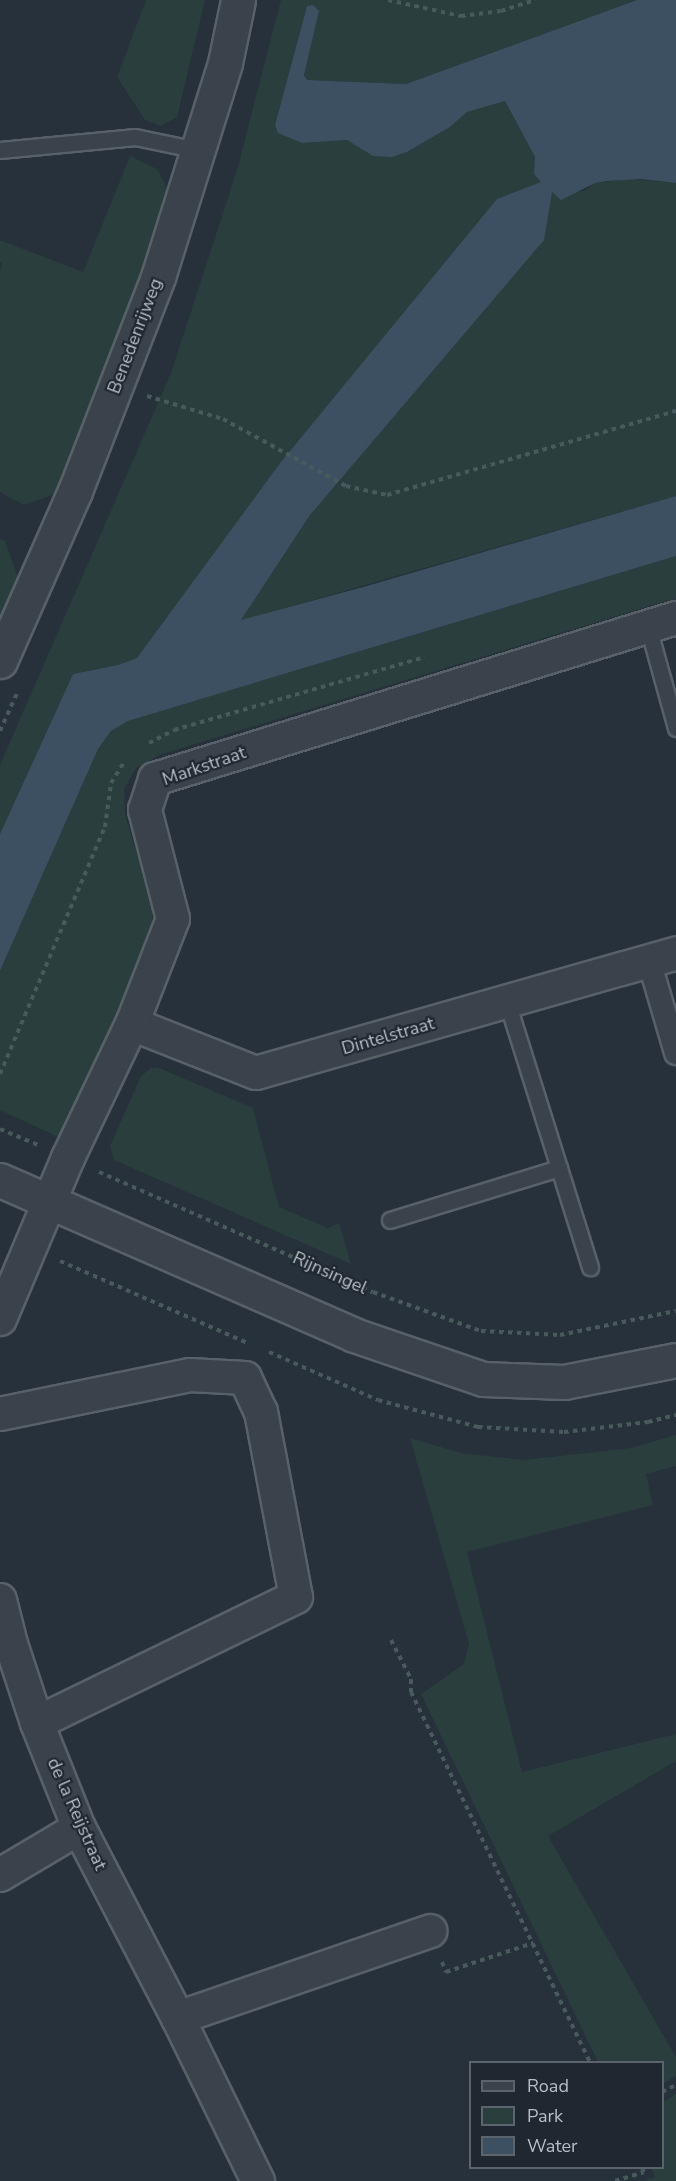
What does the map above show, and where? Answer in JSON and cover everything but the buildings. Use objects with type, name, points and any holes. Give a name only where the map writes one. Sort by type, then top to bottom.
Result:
[{"type":"street","name":"Benedenrijweg","points":[[0,661],[75,491],[159,277],[225,63],[238,0]]},
{"type":"street","name":"Markstraat","points":[[50,1201],[132,1024],[173,919],[145,810],[155,779],[662,622]]},
{"type":"street","name":"Dintelstraat","points":[[132,1024],[256,1073],[662,957],[676,1053]]},
{"type":"street","points":[[0,1180],[354,1335],[483,1379],[564,1382],[676,1360]]},
{"type":"street","points":[[0,1319],[50,1201]]},
{"type":"street","points":[[0,1414],[190,1375],[245,1378],[261,1412],[296,1597],[37,1723]]},
{"type":"street","name":"de la Reijstraat","points":[[0,1600],[10,1644],[37,1723],[79,1828],[178,2018],[258,2181]]},
{"type":"street","points":[[0,1875],[79,1828]]},
{"type":"street","points":[[178,2018],[430,1931]]},
{"type":"lane","points":[[0,150],[135,137],[198,150]]},
{"type":"lane","name":"Markstraat","points":[[662,622],[676,728]]},
{"type":"lane","points":[[507,1002],[590,1267]]},
{"type":"lane","points":[[390,1220],[559,1168]]},
{"type":"path","points":[[388,0],[461,16],[501,11],[535,0]]},
{"type":"path","points":[[144,395],[223,419],[346,486],[372,494],[387,495],[676,411]]},
{"type":"path","name":"Rijnsingel","points":[[0,1129],[373,1292],[481,1331],[560,1335],[676,1311]]},
{"type":"path","points":[[391,1640],[411,1679],[411,1692],[591,2061]]},
{"type":"path","points":[[430,1931],[446,1972],[533,1943]]},
{"type":"path","points":[[616,2181],[644,2172],[642,2169]]},
{"type":"green space","points":[[146,0],[205,0],[177,117],[161,126],[145,120],[117,77]]},
{"type":"green space","points":[[281,0],[637,0],[406,84],[307,80],[304,75],[319,11],[307,6],[275,125],[279,133],[302,143],[347,140],[373,155],[392,157],[407,152],[450,127],[467,112],[505,101],[535,157],[534,174],[542,183],[137,658],[118,665],[73,674],[0,834],[0,765],[171,373],[237,170]]},
{"type":"green space","points":[[130,156],[157,169],[165,183],[168,200],[136,296],[55,494],[24,505],[0,492],[0,271],[2,263],[0,262],[0,240],[83,272]]},
{"type":"green space","points":[[630,179],[676,183],[676,496],[240,621],[310,515],[552,192],[584,191],[595,183]]},
{"type":"green space","points":[[0,539],[5,541],[18,577],[0,617]]},
{"type":"green space","points":[[676,556],[676,598],[159,755],[136,768],[124,789],[125,815],[152,901],[153,929],[69,1142],[0,1110],[0,971],[98,749],[111,731],[128,721]]},
{"type":"green space","points":[[151,1068],[159,1068],[253,1108],[279,1207],[328,1228],[339,1223],[351,1264],[114,1160],[110,1146],[141,1076]]},
{"type":"green space","points":[[676,1435],[676,1466],[646,1474],[653,1505],[467,1552],[522,1772],[676,1734],[676,1761],[548,1836],[676,2057],[676,2076],[664,2083],[664,2061],[598,2061],[421,1694],[464,1664],[469,1644],[410,1438],[461,1453],[524,1460],[631,1448]]},
{"type":"green space","points":[[676,2094],[676,2181],[642,2181],[655,2177],[651,2169],[664,2169],[664,2101]]},
{"type":"water","points":[[637,0],[676,0],[676,183],[641,179],[607,181],[595,183],[561,200],[552,192],[544,240],[310,515],[241,620],[367,586],[676,496],[676,556],[128,721],[111,731],[98,749],[0,971],[0,834],[73,674],[118,665],[137,658],[281,462],[497,199],[541,182],[534,174],[535,157],[505,101],[467,112],[450,127],[407,152],[392,157],[373,156],[347,140],[302,143],[278,133],[275,125],[307,6],[313,5],[319,11],[304,75],[307,80],[406,84]]}]
